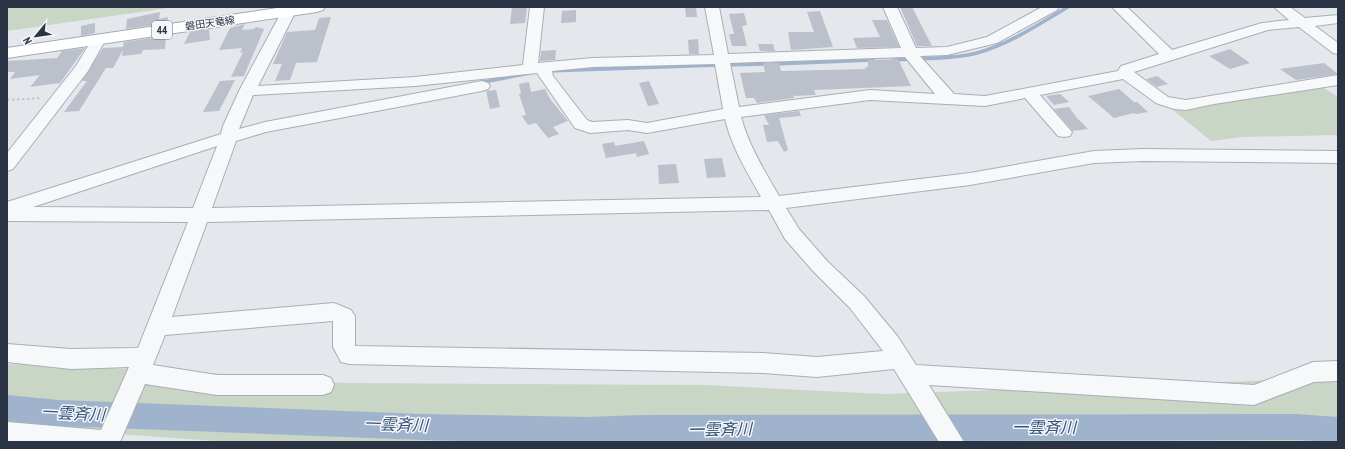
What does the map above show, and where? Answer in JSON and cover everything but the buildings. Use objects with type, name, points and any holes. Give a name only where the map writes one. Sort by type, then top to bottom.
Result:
[{"type":"main road","name":"磐田天竜線","points":[[8,53],[317,7]]},
{"type":"street","points":[[537,7],[539,70],[581,124],[590,128],[628,125],[647,128],[732,113],[870,95],[985,101],[1126,74],[1162,100],[1174,104],[1186,105],[1214,99],[1338,80]]},
{"type":"street","points":[[712,7],[732,113],[738,136],[749,160],[792,234],[820,266],[857,302],[890,343],[952,442]]},
{"type":"street","points":[[890,7],[912,56],[949,99]]},
{"type":"street","points":[[247,91],[470,76],[539,70],[598,62],[723,62],[912,56],[947,51],[992,40],[1052,7]]},
{"type":"street","points":[[1119,7],[1168,55]]},
{"type":"street","points":[[1281,7],[1338,50]]},
{"type":"street","points":[[7,433],[108,442],[158,327],[247,91],[289,11]]},
{"type":"street","points":[[1126,74],[1126,68],[1267,26],[1338,19]]},
{"type":"street","points":[[7,165],[83,68],[99,39]]},
{"type":"street","points":[[7,209],[230,133],[539,70]]},
{"type":"street","points":[[1029,93],[1064,132]]},
{"type":"street","points":[[7,214],[200,215],[773,203],[970,179],[1094,157],[1143,155],[1338,158]]},
{"type":"street","points":[[158,327],[334,312],[344,316],[344,348],[350,356],[755,363],[1254,395],[1313,372],[1338,371]]},
{"type":"street","points":[[7,353],[71,359],[140,370],[217,385],[323,385]]},
{"type":"path","points":[[7,100],[60,97]]},
{"type":"green space","points":[[7,7],[175,7],[7,31]]},
{"type":"green space","points":[[1322,87],[1338,97],[1338,135],[1241,137],[1211,141],[1173,110]]},
{"type":"green space","points":[[7,364],[196,372],[345,383],[704,385],[883,394],[1338,378],[1338,442],[229,442],[7,426]]},
{"type":"waterway","points":[[918,59],[963,56],[989,49],[1024,33],[1068,7]]},
{"type":"waterway","points":[[894,60],[911,59]]},
{"type":"waterway","points":[[774,64],[873,60]]},
{"type":"waterway","points":[[726,65],[767,64]]},
{"type":"waterway","points":[[548,71],[719,65]]},
{"type":"waterway","points":[[479,83],[530,73]]},
{"type":"waterway","name":"一雲斉川","points":[[7,408],[59,413],[422,427],[588,430],[642,428],[1297,427],[1338,430]]}]
